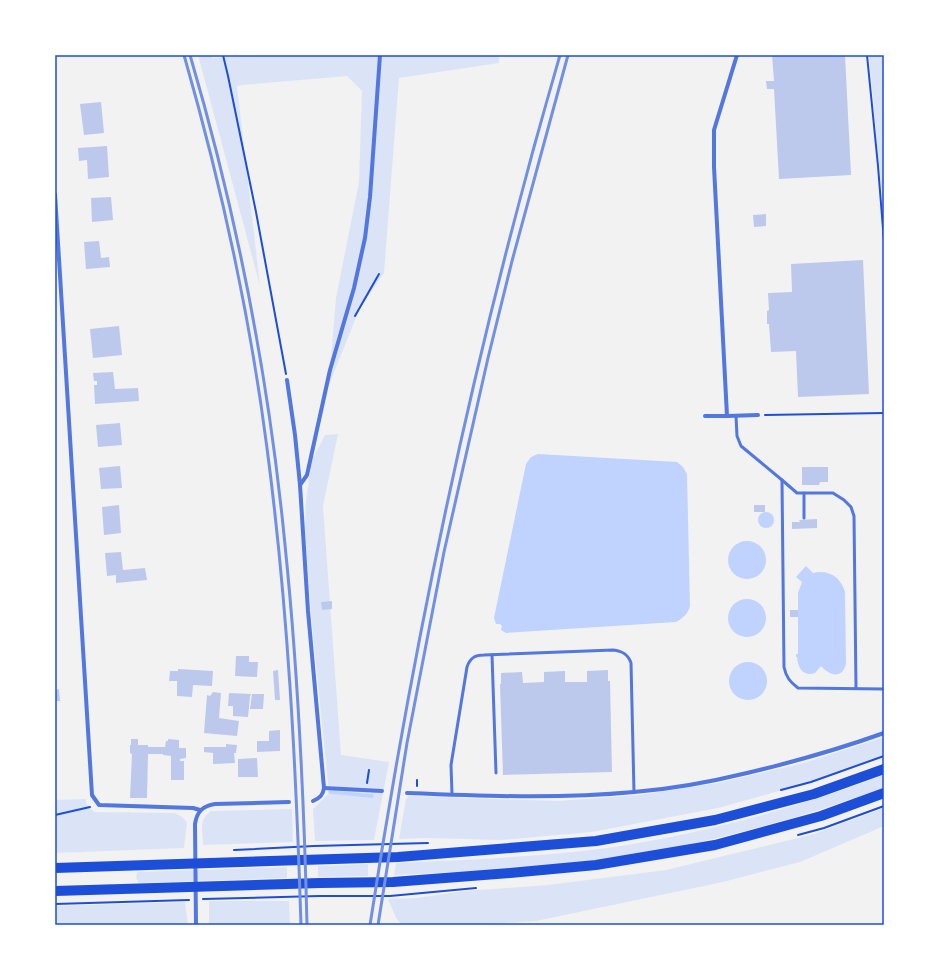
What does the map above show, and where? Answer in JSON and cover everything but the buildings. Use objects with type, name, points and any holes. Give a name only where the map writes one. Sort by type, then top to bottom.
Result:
[{"type":"highway","points":[[55,868],[398,857],[596,841],[715,820],[814,794],[884,769]]},
{"type":"highway","points":[[55,891],[393,882],[596,865],[715,845],[821,816],[884,793]]},
{"type":"street","points":[[726,416],[714,167],[714,130],[737,55]]},
{"type":"street","points":[[300,485],[307,475],[330,370],[354,288],[365,238],[370,197],[380,57]]},
{"type":"street","points":[[55,194],[92,795],[99,805],[193,808],[200,810]]},
{"type":"street","points":[[287,380],[300,485],[308,611],[324,788],[323,794],[319,799],[313,801]]},
{"type":"street","points":[[705,416],[758,415]]},
{"type":"street","points":[[407,793],[566,796],[634,792],[703,783],[796,762],[884,733]]},
{"type":"street","points":[[324,788],[382,791]]},
{"type":"street","points":[[196,925],[195,824],[196,817],[200,810],[215,804],[289,802]]},
{"type":"lane","points":[[736,416],[737,436],[741,446],[797,493],[833,493],[844,500],[851,507],[854,516],[856,688]]},
{"type":"lane","points":[[782,480],[784,667],[786,676],[791,683],[798,688],[884,689]]},
{"type":"lane","points":[[804,493],[804,518]]},
{"type":"lane","points":[[452,794],[451,765],[468,663],[472,659],[476,656],[492,654],[613,650],[621,651],[628,656],[632,667],[634,792]]},
{"type":"lane","points":[[492,654],[496,773]]},
{"type":"path","points":[[223,55],[256,212],[287,380]]},
{"type":"path","points":[[867,55],[884,241]]},
{"type":"path","points":[[352,321],[379,274]]},
{"type":"path","points":[[758,415],[884,413]]},
{"type":"path","points":[[775,792],[811,782],[884,756]]},
{"type":"path","points":[[366,790],[369,770]]},
{"type":"path","points":[[55,815],[99,805]]},
{"type":"path","points":[[229,850],[431,842]]},
{"type":"path","points":[[208,899],[289,896],[390,896]]},
{"type":"path","points":[[55,904],[185,900]]},
{"type":"shaded area","points":[[198,55],[211,55],[212,58],[253,55],[499,55],[499,63],[399,78],[384,273],[360,308],[322,402],[330,370],[336,298],[359,182],[362,91],[347,76],[237,86],[260,286]]},
{"type":"shaded area","points":[[869,55],[884,55],[884,218]]},
{"type":"shaded area","points":[[338,434],[323,506],[341,755],[389,762],[374,840],[315,841],[313,809],[329,793],[311,614],[305,528],[306,500],[312,460],[325,435]]},
{"type":"shaded area","points":[[884,737],[884,756],[811,782],[718,808],[592,832],[501,840],[426,838],[399,839],[406,799],[409,796],[558,801],[639,795],[718,783],[804,763]]},
{"type":"shaded area","points":[[884,775],[884,788],[817,811],[714,839],[609,859],[528,868],[394,875],[396,863],[554,854],[607,848],[713,828],[816,799]]},
{"type":"shaded area","points":[[86,799],[86,804],[94,812],[175,813],[187,822],[184,848],[55,853],[55,800]]},
{"type":"shaded area","points":[[884,808],[884,826],[800,862],[723,882],[536,921],[475,925],[402,925],[396,918],[388,899],[416,898],[466,891],[548,885],[666,870],[814,834]]},
{"type":"shaded area","points":[[292,809],[293,842],[203,845],[202,826],[204,818],[211,811]]},
{"type":"shaded area","points":[[368,864],[368,876],[318,877],[318,866]]},
{"type":"shaded area","points":[[287,867],[287,878],[139,883],[136,878],[137,872]]},
{"type":"shaded area","points":[[209,901],[289,901],[290,925],[209,925]]},
{"type":"shaded area","points":[[185,902],[188,925],[55,925],[55,906]]},
{"type":"water","points":[[538,454],[677,462],[683,467],[687,474],[690,606],[687,614],[676,622],[506,633],[501,630],[502,626],[500,624],[496,624],[494,618],[526,464],[531,457]]},
{"type":"water","points":[[766,512],[773,517],[774,520],[769,527],[766,528],[759,523],[758,520],[763,513]]},
{"type":"water","points":[[747,541],[757,544],[763,550],[766,560],[763,570],[757,576],[747,579],[737,576],[731,570],[728,560],[731,550],[737,544]]},
{"type":"water","points":[[806,566],[813,573],[824,572],[833,575],[840,582],[845,592],[846,664],[842,672],[838,674],[831,674],[821,666],[815,673],[804,673],[800,668],[796,657],[796,654],[798,654],[798,593],[802,582],[796,577]]},
{"type":"water","points":[[747,599],[757,602],[763,608],[766,618],[763,628],[757,634],[747,637],[737,634],[731,628],[728,618],[731,608],[737,602]]},
{"type":"water","points":[[748,662],[758,665],[764,671],[767,681],[764,691],[758,697],[748,700],[738,697],[732,691],[729,681],[732,671],[738,665]]},
{"type":"waterway","points":[[330,792],[372,796]]},
{"type":"railway","points":[[184,55],[210,152],[233,250],[252,349],[267,448],[286,627],[294,746],[301,925]]},
{"type":"railway","points":[[190,55],[207,115],[236,237],[249,298],[270,421],[285,545],[294,640],[302,782],[307,925]]},
{"type":"railway","points":[[370,925],[407,706],[451,487],[475,378],[502,270],[560,55]]},
{"type":"railway","points":[[378,925],[407,743],[444,552],[488,358],[512,261],[568,55]]}]
